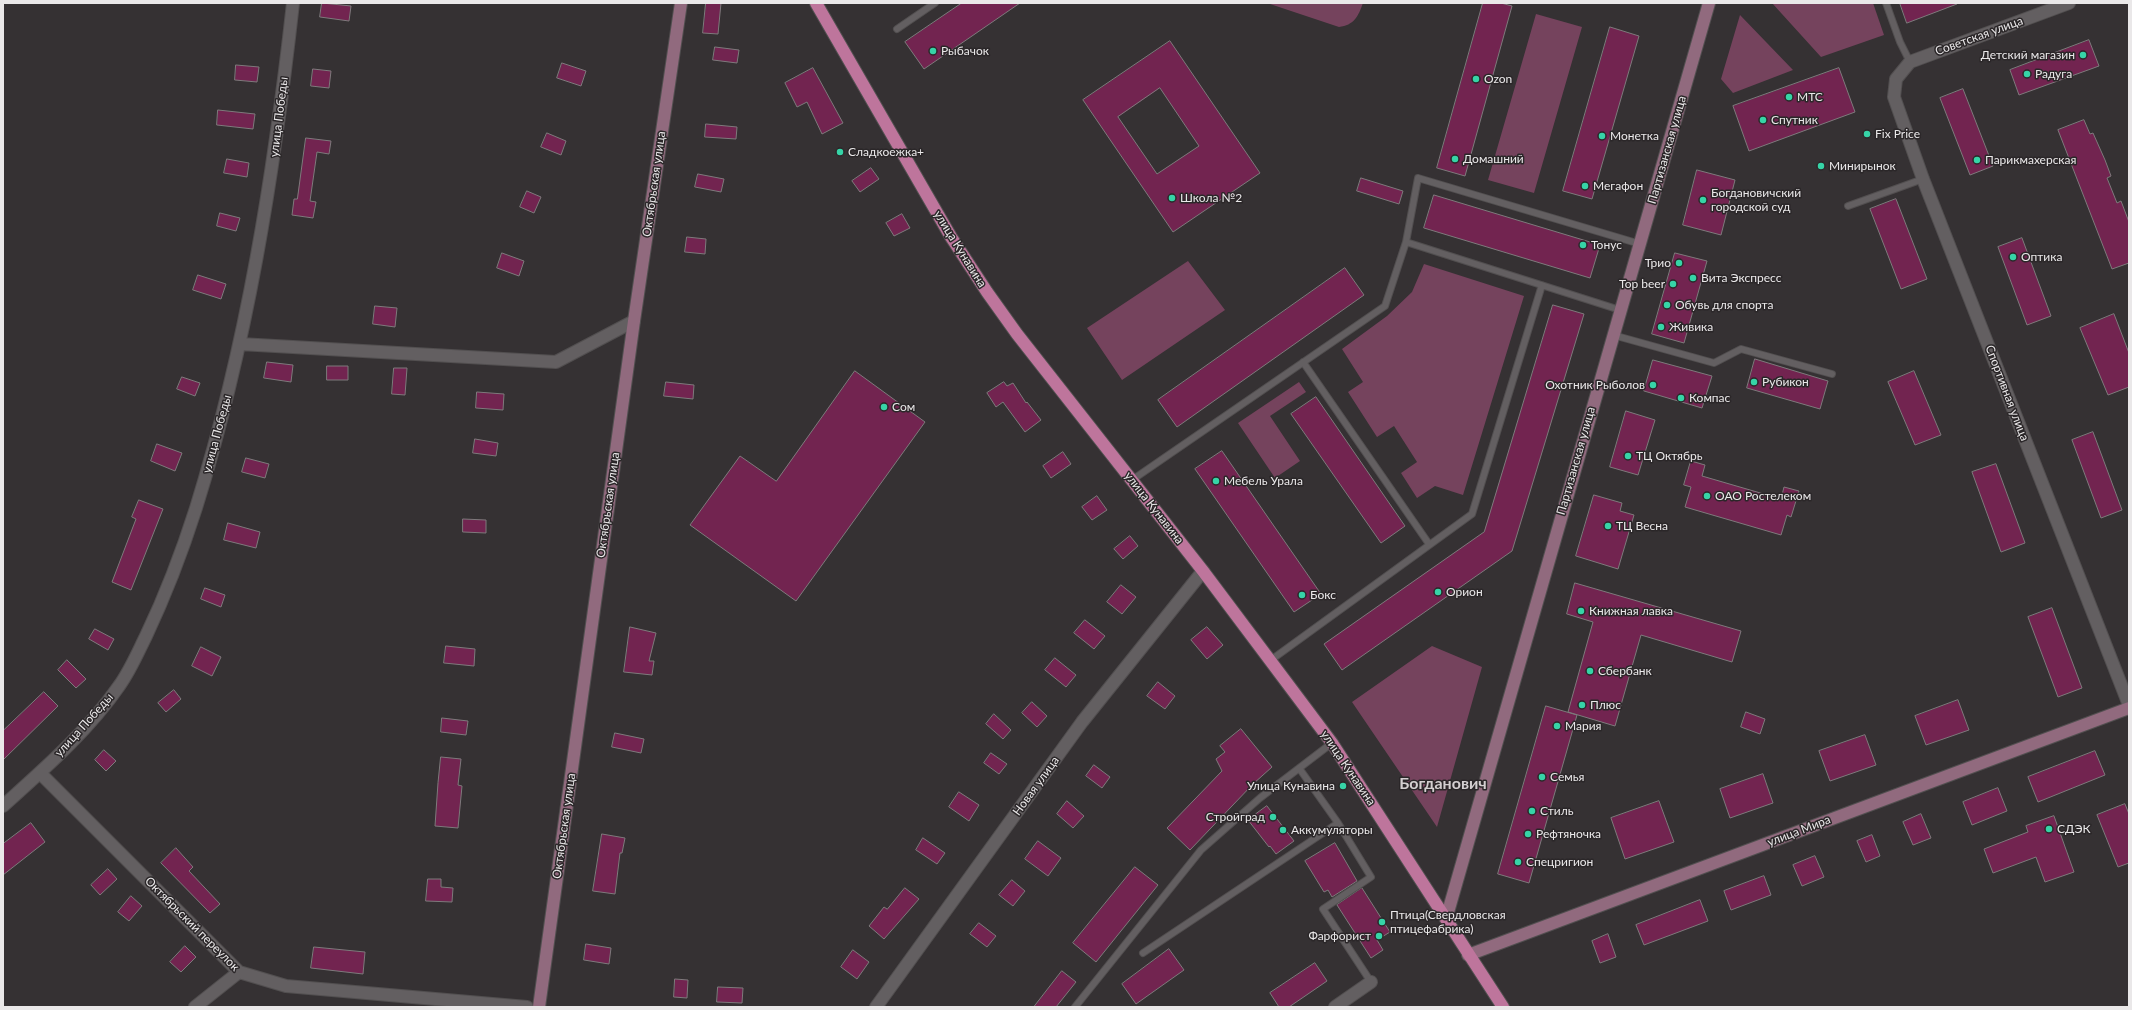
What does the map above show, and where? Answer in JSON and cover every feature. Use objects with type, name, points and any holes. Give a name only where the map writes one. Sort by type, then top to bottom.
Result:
[{"type":"main road","name":"Октябрьская улица","points":[[539,1007],[634,321],[681,3]]},
{"type":"main road","name":"улица Кунавина","points":[[816,3],[951,237],[983,286],[1017,334],[1204,571],[1332,743],[1503,1007]]},
{"type":"main road","name":"Партизанская улица","points":[[1446,919],[1612,335],[1640,244],[1709,3]]},
{"type":"main road","name":"улица Мира","points":[[1468,955],[2129,707]]},
{"type":"street","name":"улица Победы","points":[[3,806],[40,773],[102,709],[120,685],[164,598],[206,475],[240,344],[273,159],[293,3]]},
{"type":"street","name":"Советская улица","points":[[1910,62],[2049,7],[2069,3]]},
{"type":"street","name":"Спортивная улица","points":[[1910,62],[1896,79],[1894,97],[1923,179],[2129,707]]},
{"type":"street","points":[[240,344],[556,362],[634,321]]},
{"type":"street","name":"Новая улица","points":[[876,1007],[1082,722],[1204,571]]},
{"type":"street","name":"Октябрьский переулок","points":[[40,773],[239,972],[286,986],[527,1007]]},
{"type":"street","points":[[195,1007],[239,972]]},
{"type":"street","points":[[1335,1007],[1372,982]]},
{"type":"lane","points":[[897,29],[935,3]]},
{"type":"lane","points":[[1886,3],[1900,42],[1910,62]]},
{"type":"lane","points":[[1132,480],[1385,306],[1406,242],[1418,178],[1640,244]]},
{"type":"lane","points":[[1848,206],[1923,179]]},
{"type":"lane","points":[[1406,242],[1620,310]]},
{"type":"lane","points":[[1271,660],[1472,514],[1542,286]]},
{"type":"lane","points":[[1612,335],[1714,363],[1741,349],[1832,374]]},
{"type":"lane","points":[[1303,362],[1429,544]]},
{"type":"lane","points":[[1075,1007],[1201,850],[1260,798],[1332,743]]},
{"type":"lane","points":[[1299,768],[1338,823],[1371,877],[1323,909],[1372,982]]},
{"type":"lane","points":[[1143,953],[1338,823]]},
{"type":"shaded area","points":[[1267,3],[1363,3],[1355,20],[1339,27]]},
{"type":"shaded area","points":[[1772,3],[1873,3],[1884,35],[1821,57]]},
{"type":"shaded area","points":[[1536,14],[1582,27],[1534,193],[1488,180]]},
{"type":"shaded area","points":[[1740,15],[1793,70],[1733,93],[1721,79]]},
{"type":"shaded area","points":[[1188,261],[1225,310],[1122,380],[1087,328]]},
{"type":"shaded area","points":[[1424,264],[1524,296],[1463,495],[1435,486],[1417,498],[1401,473],[1417,462],[1394,426],[1377,437],[1348,392],[1363,382],[1342,349],[1387,316],[1412,292]]},
{"type":"shaded area","points":[[1299,382],[1306,392],[1270,416],[1300,461],[1275,478],[1238,423]]},
{"type":"shaded area","points":[[1432,646],[1482,667],[1437,827],[1352,702]]},
{"type":"building","points":[[322,3],[351,6],[349,21],[320,17]]},
{"type":"building","points":[[706,3],[721,3],[718,34],[703,33]]},
{"type":"building","points":[[962,3],[1020,3],[924,69],[905,42]]},
{"type":"building","points":[[1483,3],[1501,3],[1512,6],[1465,176],[1437,168]]},
{"type":"building","points":[[1900,3],[1957,3],[1957,4],[1907,23]]},
{"type":"building","points":[[1610,27],[1639,36],[1592,199],[1563,191]]},
{"type":"building","points":[[2089,40],[2099,66],[2019,95],[2010,70]]},
{"type":"building","points":[[1170,41],[1260,173],[1173,232],[1083,100]],"holes":[[[1160,88],[1199,146],[1157,174],[1118,117]]]},
{"type":"building","points":[[715,47],[739,50],[737,63],[713,60]]},
{"type":"building","points":[[562,63],[586,71],[581,86],[557,78]]},
{"type":"building","points":[[236,65],[259,67],[257,82],[235,80]]},
{"type":"building","points":[[813,68],[843,123],[822,134],[807,102],[797,107],[785,83]]},
{"type":"building","points":[[1839,68],[1855,112],[1749,151],[1733,106]]},
{"type":"building","points":[[313,69],[331,71],[329,88],[311,86]]},
{"type":"building","points":[[1963,89],[1993,166],[1970,175],[1940,98]]},
{"type":"building","points":[[218,110],[255,114],[253,129],[217,125]]},
{"type":"building","points":[[2084,120],[2090,134],[2093,133],[2105,160],[2111,176],[2107,178],[2117,203],[2121,201],[2129,222],[2129,263],[2112,269],[2058,130]]},
{"type":"building","points":[[706,124],[737,127],[736,139],[705,137]]},
{"type":"building","points":[[547,133],[566,141],[561,155],[541,147]]},
{"type":"building","points":[[306,138],[331,141],[329,154],[317,152],[310,201],[316,202],[313,218],[292,215],[294,199],[297,199]]},
{"type":"building","points":[[227,159],[249,163],[247,177],[224,173]]},
{"type":"building","points":[[871,168],[879,179],[860,192],[852,181]]},
{"type":"building","points":[[1697,170],[1735,180],[1721,235],[1683,225]]},
{"type":"building","points":[[698,174],[724,179],[721,192],[695,187]]},
{"type":"building","points":[[1361,178],[1403,191],[1399,204],[1357,191]]},
{"type":"building","points":[[527,191],[541,197],[534,213],[520,207]]},
{"type":"building","points":[[1434,195],[1600,245],[1590,278],[1424,228]]},
{"type":"building","points":[[1896,199],[1927,279],[1901,289],[1870,209]]},
{"type":"building","points":[[220,213],[240,218],[236,231],[217,226]]},
{"type":"building","points":[[902,214],[910,228],[894,236],[886,223]]},
{"type":"building","points":[[687,237],[706,239],[705,254],[685,252]]},
{"type":"building","points":[[2022,238],[2051,316],[2027,325],[1998,247]]},
{"type":"building","points":[[502,253],[524,261],[519,276],[497,268]]},
{"type":"building","points":[[1675,253],[1707,261],[1684,343],[1652,334]]},
{"type":"building","points":[[1345,268],[1364,295],[1177,427],[1158,400]]},
{"type":"building","points":[[198,275],[226,284],[221,299],[193,290]]},
{"type":"building","points":[[1553,305],[1584,314],[1512,551],[1342,670],[1324,644],[1484,532]]},
{"type":"building","points":[[375,306],[397,308],[395,327],[373,324]]},
{"type":"building","points":[[2114,314],[2129,353],[2129,387],[2108,395],[2080,328]]},
{"type":"building","points":[[1755,359],[1828,381],[1820,409],[1747,388]]},
{"type":"building","points":[[1653,360],[1712,376],[1702,408],[1644,391]]},
{"type":"building","points":[[267,362],[293,365],[291,382],[264,378]]},
{"type":"building","points":[[327,366],[348,366],[348,380],[327,380]]},
{"type":"building","points":[[394,368],[407,368],[405,395],[392,394]]},
{"type":"building","points":[[855,371],[925,422],[796,601],[690,525],[740,456],[776,481]]},
{"type":"building","points":[[1914,371],[1941,435],[1915,445],[1888,382]]},
{"type":"building","points":[[182,377],[200,383],[195,396],[177,389]]},
{"type":"building","points":[[666,382],[694,385],[693,399],[664,396]]},
{"type":"building","points":[[1004,382],[1007,386],[1013,383],[1026,403],[1027,402],[1041,420],[1025,432],[1003,402],[996,407],[987,393]]},
{"type":"building","points":[[477,392],[504,394],[503,410],[476,408]]},
{"type":"building","points":[[1316,397],[1405,526],[1381,543],[1291,414]]},
{"type":"building","points":[[1626,411],[1655,420],[1638,475],[1610,467]]},
{"type":"building","points":[[2093,432],[2122,510],[2101,518],[2072,440]]},
{"type":"building","points":[[475,439],[498,443],[496,456],[473,453]]},
{"type":"building","points":[[157,444],[182,453],[175,471],[151,461]]},
{"type":"building","points":[[1222,451],[1321,594],[1294,612],[1195,469]]},
{"type":"building","points":[[1063,452],[1071,464],[1051,478],[1043,466]]},
{"type":"building","points":[[246,458],[269,464],[265,478],[242,472]]},
{"type":"building","points":[[1691,461],[1705,465],[1702,476],[1781,499],[1784,487],[1799,491],[1791,517],[1787,515],[1781,535],[1685,507],[1691,487],[1684,485]]},
{"type":"building","points":[[1996,464],[2025,543],[2001,552],[1972,472]]},
{"type":"building","name":"ТЦ Весна","points":[[1594,495],[1622,503],[1620,511],[1634,515],[1618,569],[1576,556]]},
{"type":"building","points":[[1097,496],[1107,510],[1092,520],[1082,507]]},
{"type":"building","points":[[139,500],[163,509],[131,590],[112,582],[136,519],[132,517]]},
{"type":"building","points":[[463,519],[486,520],[486,533],[463,532]]},
{"type":"building","points":[[228,523],[260,532],[256,548],[224,540]]},
{"type":"building","points":[[1130,536],[1138,546],[1123,559],[1114,549]]},
{"type":"building","points":[[1575,583],[1741,631],[1732,662],[1641,635],[1615,726],[1568,712],[1593,622],[1567,614]]},
{"type":"building","points":[[1121,585],[1136,597],[1122,614],[1107,602]]},
{"type":"building","points":[[205,588],[225,595],[221,607],[201,599]]},
{"type":"building","points":[[2052,608],[2082,688],[2058,697],[2028,617]]},
{"type":"building","points":[[1085,620],[1105,636],[1094,649],[1074,633]]},
{"type":"building","points":[[630,627],[656,633],[649,661],[654,661],[652,675],[624,672]]},
{"type":"building","points":[[1207,627],[1223,645],[1207,659],[1191,640]]},
{"type":"building","points":[[95,629],[114,639],[108,650],[89,639]]},
{"type":"building","points":[[446,646],[475,649],[474,666],[444,663]]},
{"type":"building","points":[[201,647],[221,657],[212,676],[192,666]]},
{"type":"building","points":[[1055,658],[1076,675],[1066,687],[1045,670]]},
{"type":"building","points":[[67,660],[86,679],[76,688],[58,670]]},
{"type":"building","points":[[1158,682],[1175,696],[1165,709],[1147,696]]},
{"type":"building","points":[[174,690],[181,699],[166,712],[158,703]]},
{"type":"building","points":[[44,692],[58,706],[3,760],[3,731]]},
{"type":"building","points":[[1958,700],[1969,730],[1926,745],[1915,716]]},
{"type":"building","points":[[1032,702],[1047,716],[1037,727],[1022,713]]},
{"type":"building","points":[[1546,706],[1577,715],[1529,883],[1498,874]]},
{"type":"building","points":[[1746,712],[1765,719],[1760,734],[1741,727]]},
{"type":"building","points":[[994,714],[1011,730],[1003,739],[986,724]]},
{"type":"building","points":[[442,718],[468,721],[466,735],[441,732]]},
{"type":"building","points":[[1241,729],[1272,767],[1253,784],[1190,850],[1167,828],[1222,771],[1216,759],[1225,752],[1220,746]]},
{"type":"building","points":[[615,733],[644,739],[641,753],[612,747]]},
{"type":"building","points":[[1865,735],[1876,765],[1830,781],[1819,751]]},
{"type":"building","points":[[104,750],[116,761],[106,771],[95,760]]},
{"type":"building","points":[[2095,751],[2105,775],[2038,802],[2028,777]]},
{"type":"building","points":[[991,753],[1007,764],[999,774],[984,763]]},
{"type":"building","points":[[441,757],[461,759],[458,785],[462,786],[458,828],[435,826]]},
{"type":"building","points":[[1094,765],[1110,777],[1102,788],[1086,776]]},
{"type":"building","points":[[1763,774],[1773,803],[1730,818],[1720,789]]},
{"type":"building","points":[[1998,788],[2007,811],[1972,825],[1963,802]]},
{"type":"building","points":[[959,792],[979,805],[969,821],[949,807]]},
{"type":"building","points":[[1067,801],[1084,816],[1073,828],[1057,814]]},
{"type":"building","points":[[1659,801],[1674,842],[1625,859],[1611,818]]},
{"type":"building","points":[[2125,804],[2129,814],[2129,863],[2118,867],[2097,815]]},
{"type":"building","points":[[1267,806],[1294,841],[1276,854],[1248,820]]},
{"type":"building","points":[[1921,814],[1931,838],[1913,845],[1903,822]]},
{"type":"building","points":[[2054,816],[2074,872],[2045,882],[2036,857],[1993,873],[1984,849],[2028,832],[2026,826]]},
{"type":"building","points":[[31,823],[45,842],[3,875],[3,844]]},
{"type":"building","points":[[602,834],[625,838],[622,853],[620,853],[615,894],[593,891]]},
{"type":"building","points":[[1872,835],[1880,856],[1866,862],[1857,841]]},
{"type":"building","points":[[923,838],[945,853],[937,864],[916,850]]},
{"type":"building","points":[[1038,841],[1061,858],[1048,876],[1025,859]]},
{"type":"building","points":[[1335,843],[1357,881],[1332,897],[1328,890],[1324,892],[1305,861]]},
{"type":"building","points":[[176,848],[193,867],[189,871],[220,904],[210,913],[161,863]]},
{"type":"building","points":[[1815,856],[1824,877],[1802,886],[1793,865]]},
{"type":"building","points":[[1135,867],[1158,885],[1096,962],[1073,943]]},
{"type":"building","points":[[108,869],[117,879],[100,895],[91,885]]},
{"type":"building","points":[[1764,876],[1771,895],[1731,910],[1724,891]]},
{"type":"building","points":[[428,879],[441,879],[441,887],[453,888],[452,902],[426,901]]},
{"type":"building","points":[[1012,880],[1025,891],[1013,906],[999,895]]},
{"type":"building","points":[[905,888],[919,899],[884,939],[869,926],[884,907],[887,909]]},
{"type":"building","points":[[1362,888],[1390,932],[1377,940],[1383,950],[1371,958],[1337,905]]},
{"type":"building","points":[[131,896],[142,906],[129,921],[118,912]]},
{"type":"building","points":[[1700,900],[1708,921],[1644,945],[1636,925]]},
{"type":"building","points":[[979,923],[996,936],[987,947],[970,934]]},
{"type":"building","points":[[1608,934],[1616,957],[1600,963],[1592,941]]},
{"type":"building","points":[[586,944],[611,948],[609,964],[584,960]]},
{"type":"building","points":[[185,946],[196,957],[181,972],[170,962]]},
{"type":"building","points":[[314,947],[365,952],[363,974],[311,968]]},
{"type":"building","points":[[1169,949],[1184,970],[1136,1004],[1122,984]]},
{"type":"building","points":[[853,950],[869,962],[857,979],[841,967]]},
{"type":"building","points":[[1315,963],[1327,981],[1289,1007],[1279,1007],[1270,993]]},
{"type":"building","points":[[1062,971],[1076,982],[1056,1007],[1034,1007]]},
{"type":"building","points":[[675,979],[688,980],[687,998],[674,997]]},
{"type":"building","points":[[718,987],[743,988],[742,1003],[717,1002]]},
{"type":"place","name":"Рыбачок","points":[[933,51]]},
{"type":"place","name":"Детский магазин","points":[[2083,55]]},
{"type":"place","name":"Радуга","points":[[2027,74]]},
{"type":"place","name":"Ozon","points":[[1476,79]]},
{"type":"place","name":"МТС","points":[[1789,97]]},
{"type":"place","name":"Спутник","points":[[1763,120]]},
{"type":"place","name":"Fix Price","points":[[1867,134]]},
{"type":"place","name":"Монетка","points":[[1602,136]]},
{"type":"place","name":"Сладкоежка+","points":[[840,152]]},
{"type":"place","name":"Домашний","points":[[1455,159]]},
{"type":"place","name":"Парикмахерская","points":[[1977,160]]},
{"type":"place","name":"Минирынок","points":[[1821,166]]},
{"type":"place","name":"Мегафон","points":[[1585,186]]},
{"type":"place","name":"Школа №2","points":[[1172,198]]},
{"type":"place","name":"Богдановичский городской суд","points":[[1703,200]]},
{"type":"place","name":"Тонус","points":[[1583,245]]},
{"type":"place","name":"Оптика","points":[[2013,257]]},
{"type":"place","name":"Трио","points":[[1679,263]]},
{"type":"place","name":"Вита Экспресс","points":[[1693,278]]},
{"type":"place","name":"Top beer","points":[[1673,284]]},
{"type":"place","name":"Обувь для спорта","points":[[1667,305]]},
{"type":"place","name":"Живика","points":[[1661,327]]},
{"type":"place","name":"Рубикон","points":[[1754,382]]},
{"type":"place","name":"Охотник Рыболов","points":[[1653,385]]},
{"type":"place","name":"Компас","points":[[1681,398]]},
{"type":"place","name":"Сом","points":[[884,407]]},
{"type":"place","name":"ТЦ Октябрь","points":[[1628,456]]},
{"type":"place","name":"Мебель Урала","points":[[1216,481]]},
{"type":"place","name":"ОАО Ростелеком","points":[[1707,496]]},
{"type":"place","name":"ТЦ Весна","points":[[1608,526]]},
{"type":"place","name":"Орион","points":[[1438,592]]},
{"type":"place","name":"Бокс","points":[[1302,595]]},
{"type":"place","name":"Книжная лавка","points":[[1581,611]]},
{"type":"place","name":"Сбербанк","points":[[1590,671]]},
{"type":"place","name":"Плюс","points":[[1582,705]]},
{"type":"place","name":"Мария","points":[[1557,726]]},
{"type":"place","name":"Семья","points":[[1542,777]]},
{"type":"place","name":"Улица Кунавина","points":[[1343,786]]},
{"type":"place","name":"Стиль","points":[[1532,811]]},
{"type":"place","name":"Стройград","points":[[1273,817]]},
{"type":"place","name":"СДЭК","points":[[2049,829]]},
{"type":"place","name":"Аккумуляторы","points":[[1283,830]]},
{"type":"place","name":"Рефтяночка","points":[[1528,834]]},
{"type":"place","name":"Спецригион","points":[[1518,862]]},
{"type":"place","name":"Птица(Свердловская птицефабрика)","points":[[1382,922]]},
{"type":"place","name":"Фарфорист","points":[[1379,936]]},
{"type":"district","name":"Богданович","points":[[1443,784]]}]
